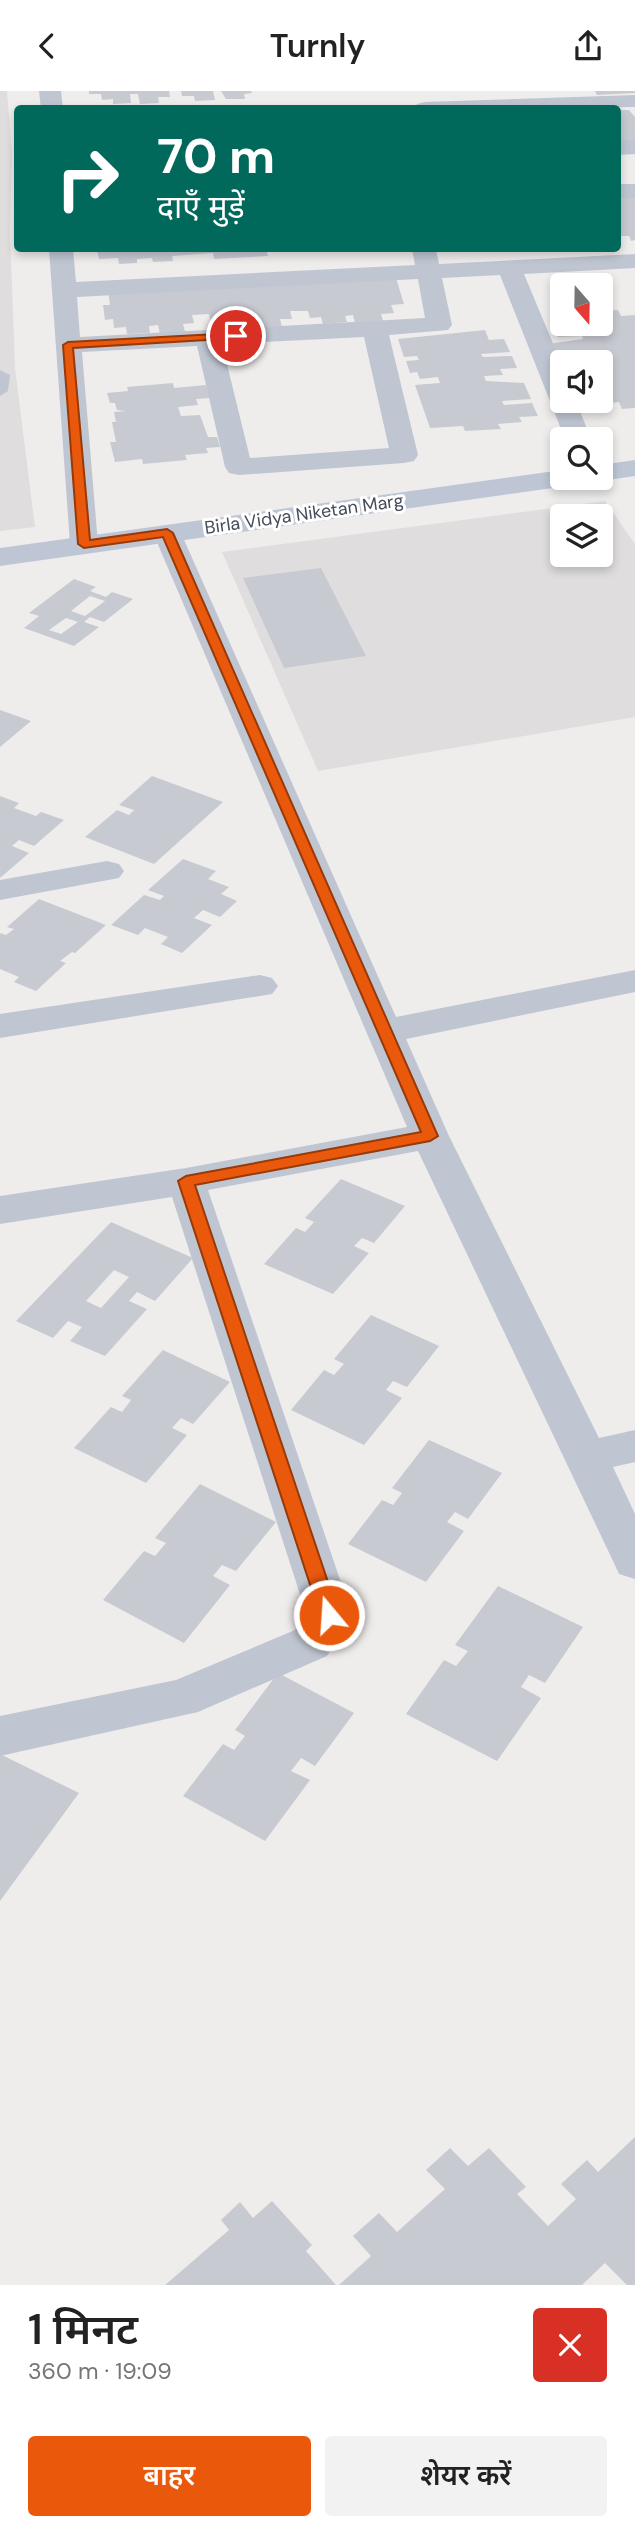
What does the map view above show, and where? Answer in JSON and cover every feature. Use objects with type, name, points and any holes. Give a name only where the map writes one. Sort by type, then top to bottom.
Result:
[{"type":"street","points":[[540,105],[635,101]]},
{"type":"street","points":[[61,252],[84,544]]},
{"type":"street","points":[[63,290],[428,259],[509,266],[546,256],[635,261]]},
{"type":"street","points":[[68,345],[439,325],[428,259]]},
{"type":"street","points":[[509,266],[550,369]]},
{"type":"street","points":[[208,337],[239,467],[404,455],[375,328]]},
{"type":"street","points":[[613,471],[635,468]]},
{"type":"street","name":"Birla Vidya Niketan Marg","points":[[0,557],[550,480]]},
{"type":"street","points":[[167,533],[430,1136],[635,1561]]},
{"type":"street","points":[[0,890],[107,871]]},
{"type":"street","points":[[385,1031],[635,981]]},
{"type":"street","points":[[0,1026],[260,986]]},
{"type":"street","points":[[0,1210],[186,1181],[430,1136]]},
{"type":"street","points":[[0,1736],[182,1698],[311,1643],[329,1615],[186,1181]]},
{"type":"street","points":[[587,1457],[635,1446]]},
{"type":"lane","points":[[0,375],[0,391]]},
{"type":"shaded area","points":[[0,91],[7,91],[12,153],[10,233],[15,368],[35,527],[0,531]]},
{"type":"shaded area","points":[[605,501],[607,504],[582,504]]},
{"type":"shaded area","points":[[550,508],[550,567],[613,567],[613,512],[635,544],[635,717],[318,771],[222,552]]},
{"type":"building","points":[[89,91],[169,91],[170,97],[158,97],[159,103],[140,104],[138,94],[130,94],[131,103],[113,104],[113,99],[102,100],[101,94],[89,94]]},
{"type":"building","points":[[181,91],[213,91],[215,100],[195,101],[194,96],[182,96]]},
{"type":"building","points":[[221,91],[252,93],[244,94],[245,99],[226,99]]},
{"type":"building","points":[[595,91],[635,91],[635,93],[597,95]]},
{"type":"building","points":[[621,109],[629,110],[635,117],[635,143],[621,143]]},
{"type":"building","points":[[635,195],[635,240],[631,241],[629,236],[621,236],[621,196]]},
{"type":"building","points":[[98,252],[267,252],[268,256],[214,259],[213,253],[172,256],[173,261],[153,262],[152,258],[137,259],[137,263],[119,264],[118,258],[99,259]]},
{"type":"building","points":[[396,278],[404,304],[391,305],[394,313],[381,314],[383,321],[355,323],[353,315],[345,316],[347,322],[323,324],[321,317],[310,318],[308,311],[290,311],[292,319],[280,319],[282,327],[257,328],[255,320],[246,321],[248,328],[223,330],[221,322],[211,323],[209,314],[192,315],[194,323],[183,324],[185,332],[160,334],[158,325],[149,326],[150,333],[127,334],[126,327],[114,328],[113,319],[105,320],[103,305],[110,305],[108,291]]},
{"type":"building","points":[[613,310],[618,310],[621,316],[635,315],[635,408],[622,409],[619,402],[613,403],[613,350],[550,350],[548,344],[583,339],[582,336],[613,336]]},
{"type":"building","points":[[485,330],[489,340],[504,339],[510,352],[481,354],[483,357],[512,356],[517,368],[500,369],[503,375],[484,376],[486,381],[524,383],[531,399],[502,401],[504,405],[532,403],[538,416],[519,417],[522,422],[498,424],[501,429],[465,431],[463,426],[430,428],[415,385],[440,383],[438,377],[420,379],[417,372],[410,373],[406,361],[419,360],[417,356],[404,357],[398,339]]},
{"type":"building","points":[[173,383],[174,388],[206,385],[210,398],[196,399],[198,405],[178,407],[181,416],[200,415],[208,437],[217,437],[220,447],[206,448],[208,453],[185,455],[187,460],[143,464],[142,459],[115,462],[110,442],[116,442],[112,422],[116,422],[114,412],[126,411],[117,410],[115,403],[110,403],[107,393],[128,391],[127,387]]},
{"type":"building","points":[[321,568],[366,656],[284,668],[243,578]]},
{"type":"building","points":[[74,579],[96,587],[90,591],[106,597],[112,592],[133,599],[104,622],[90,617],[84,622],[99,627],[74,646],[24,628],[39,616],[29,613]],"holes":[[[90,596],[105,601],[85,616],[71,611]],[[66,618],[78,622],[61,634],[49,630]]]},
{"type":"building","points":[[0,710],[31,721],[0,747]]},
{"type":"building","points":[[152,776],[223,802],[154,864],[85,837],[117,810],[129,815],[134,810],[119,805]]},
{"type":"building","points":[[0,796],[19,803],[14,808],[36,816],[41,812],[64,820],[34,846],[19,840],[12,846],[29,853],[0,878]]},
{"type":"building","points":[[183,859],[216,871],[208,879],[229,887],[221,894],[237,901],[220,917],[203,910],[194,918],[212,925],[182,953],[161,944],[168,937],[145,928],[138,935],[111,925],[144,895],[160,900],[164,896],[148,890]]},
{"type":"building","points":[[39,899],[106,925],[75,953],[72,952],[60,961],[66,963],[36,991],[14,982],[19,977],[0,969],[0,933],[6,935],[14,929],[7,927]]},
{"type":"building","points":[[341,1179],[405,1206],[374,1243],[362,1238],[354,1246],[369,1253],[333,1294],[264,1264],[296,1228],[305,1232],[314,1222],[305,1218]]},
{"type":"building","points":[[111,1222],[193,1258],[155,1301],[137,1292],[129,1301],[147,1309],[105,1356],[70,1341],[82,1327],[68,1321],[53,1338],[16,1321]],"holes":[[[114,1270],[129,1277],[101,1308],[86,1301]]]},
{"type":"building","points":[[371,1315],[439,1346],[407,1387],[393,1381],[386,1390],[402,1398],[364,1445],[291,1410],[324,1370],[334,1375],[344,1364],[334,1359]]},
{"type":"building","points":[[163,1350],[230,1382],[193,1424],[181,1418],[172,1428],[187,1435],[146,1483],[74,1448],[111,1407],[122,1412],[131,1400],[122,1396]]},
{"type":"building","points":[[429,1440],[502,1473],[468,1519],[455,1512],[447,1522],[464,1531],[426,1582],[348,1544],[382,1500],[393,1505],[402,1493],[392,1488]]},
{"type":"building","points":[[200,1484],[276,1522],[236,1571],[222,1565],[213,1576],[230,1585],[184,1643],[103,1600],[144,1551],[155,1556],[166,1543],[155,1538]]},
{"type":"building","points":[[498,1586],[583,1627],[545,1683],[529,1675],[521,1687],[541,1698],[497,1761],[406,1714],[444,1660],[456,1666],[468,1651],[455,1645]]},
{"type":"building","points":[[278,1673],[354,1713],[315,1766],[301,1758],[291,1771],[310,1780],[265,1841],[183,1796],[223,1744],[234,1750],[245,1736],[235,1730]]},
{"type":"building","points":[[0,1754],[79,1793],[0,1901]]},
{"type":"building","points":[[635,2137],[635,2285],[627,2285],[605,2263],[582,2285],[339,2285],[371,2256],[353,2236],[379,2213],[397,2232],[445,2189],[426,2170],[450,2148],[468,2166],[489,2148],[526,2187],[517,2194],[548,2226],[576,2199],[561,2184],[587,2160],[598,2172]]},
{"type":"building","points":[[272,2201],[312,2245],[306,2251],[336,2285],[165,2285],[229,2230],[221,2220],[240,2202],[253,2218]]},
{"type":"route","points":[[236,336],[68,345],[84,544],[167,533],[430,1136],[186,1181],[329,1615]]}]
